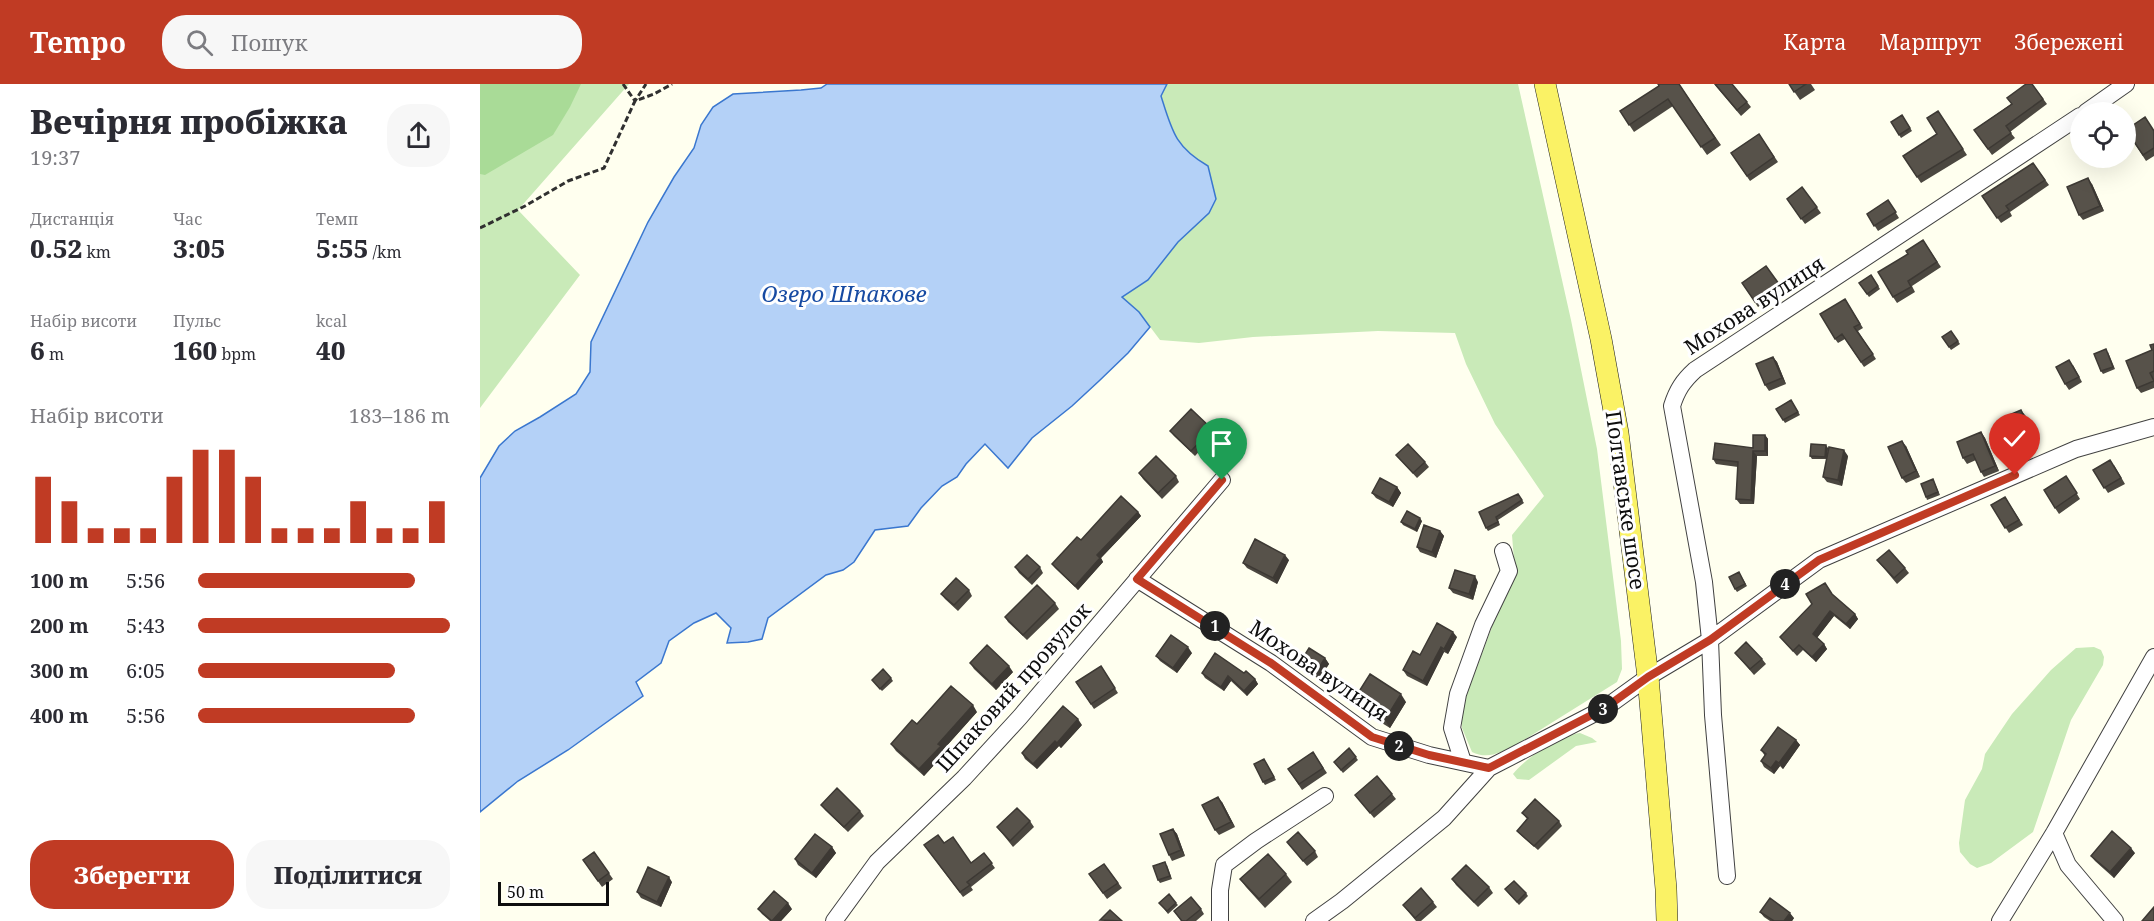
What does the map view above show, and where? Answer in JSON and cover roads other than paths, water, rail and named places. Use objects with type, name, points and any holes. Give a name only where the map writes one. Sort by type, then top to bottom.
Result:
[{"type":"main road","name":"Полтавське шосе","points":[[1545,84],[1601,339],[1618,433],[1648,677],[1667,921]]},
{"type":"street","points":[[2100,102],[2126,84]]},
{"type":"street","name":"Мохова вулиця","points":[[1727,876],[1704,582],[1672,406],[1676,392],[1684,379],[1695,370],[2070,123]]},
{"type":"street","points":[[1314,921],[1342,902],[1444,818],[1489,768],[1605,708],[1648,677],[1710,640],[1819,560],[2076,449],[2154,427]]},
{"type":"street","name":"Шпаковий провулок","points":[[834,921],[877,862],[972,770],[1020,717],[1222,480]]},
{"type":"street","points":[[1463,762],[1452,728],[1458,694],[1483,626],[1509,571],[1503,551]]},
{"type":"street","name":"Мохова вулиця","points":[[1137,579],[1271,663],[1372,737],[1429,755],[1489,768]]},
{"type":"street","points":[[2000,921],[2054,833],[2154,657]]},
{"type":"street","points":[[1220,921],[1220,890],[1224,865],[1325,796]]},
{"type":"street","points":[[2054,833],[2068,865],[2115,921]]},
{"type":"street","points":[[1666,889],[1677,921]]},
{"type":"water","name":"Озеро Шпакове","points":[[827,84],[1167,84],[1161,96],[1172,129],[1188,152],[1208,166],[1216,199],[1209,213],[1178,242],[1148,280],[1122,297],[1139,312],[1150,327],[1128,353],[1099,381],[1032,438],[1008,468],[985,444],[957,477],[942,486],[921,508],[908,526],[875,530],[854,562],[843,570],[826,575],[768,618],[762,639],[727,643],[731,628],[716,613],[694,623],[669,641],[661,663],[636,682],[643,696],[568,750],[518,781],[480,812],[480,478],[499,446],[515,431],[576,394],[590,372],[591,342],[648,222],[694,148],[701,125],[713,107],[733,94],[821,88]]}]
